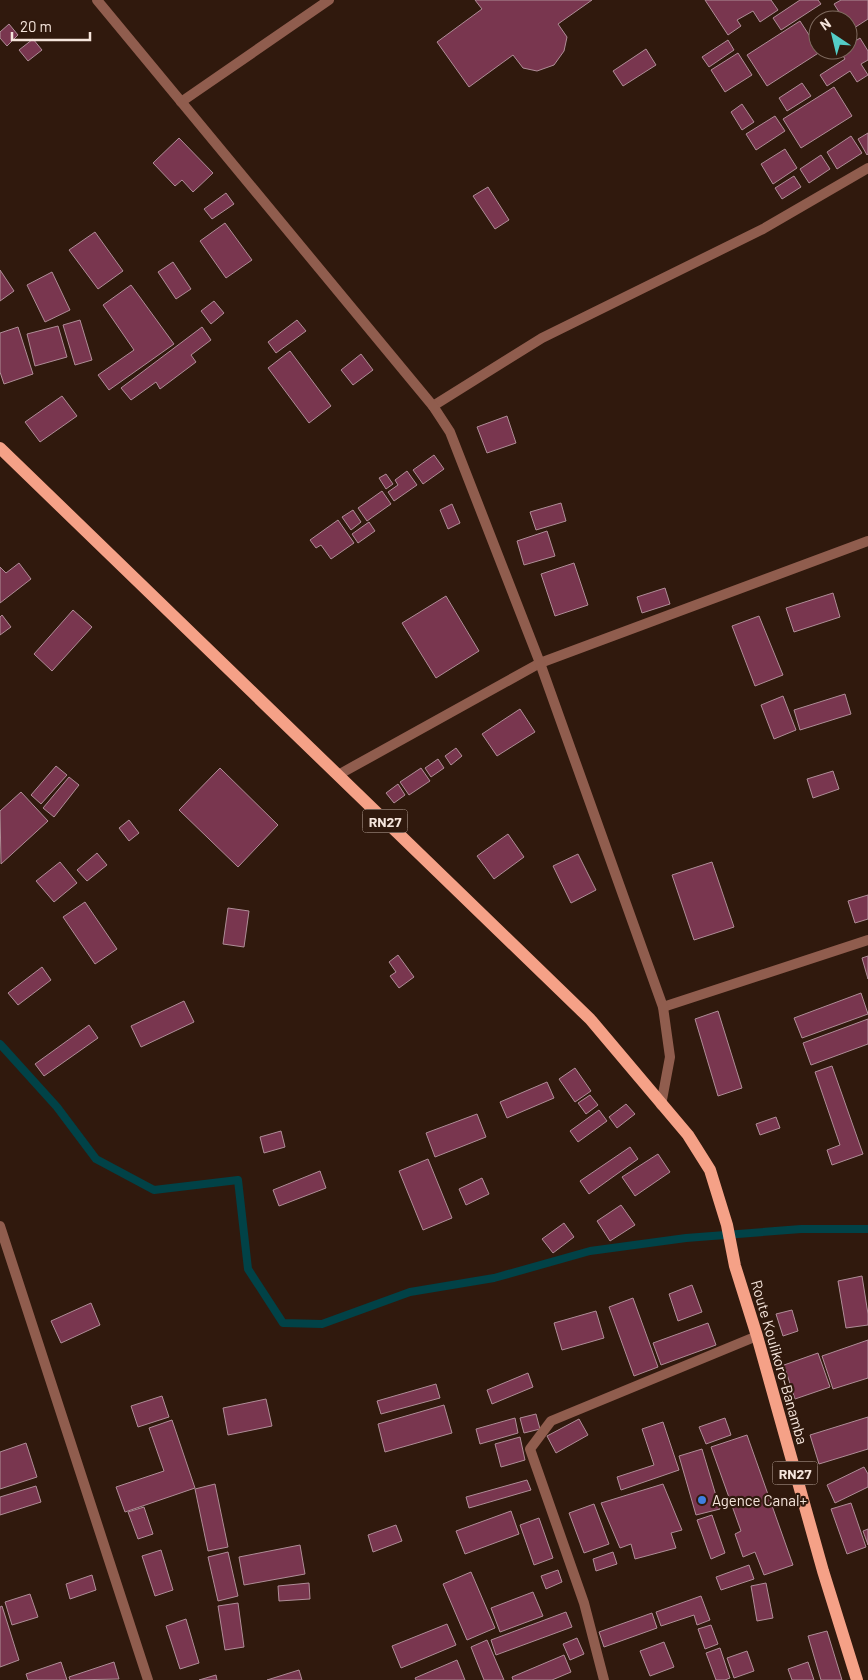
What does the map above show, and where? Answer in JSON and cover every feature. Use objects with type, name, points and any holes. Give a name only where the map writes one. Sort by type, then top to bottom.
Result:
[{"type":"main road","name":"RN27","points":[[2,454],[590,1019],[661,1105]]},
{"type":"main road","name":"Route Koulikoro-Banamba","points":[[661,1105],[688,1136],[710,1170],[727,1225],[735,1266],[757,1336],[823,1571],[857,1680]]},
{"type":"street","points":[[98,0],[433,406],[450,432],[540,663],[662,1006],[670,1058],[661,1105]]},
{"type":"street","points":[[181,102],[330,0]]},
{"type":"street","points":[[433,406],[542,338],[763,229],[868,168]]},
{"type":"street","points":[[338,775],[540,663],[868,541]]},
{"type":"street","points":[[662,1006],[868,940]]},
{"type":"street","points":[[0,1226],[148,1680]]},
{"type":"street","points":[[604,1680],[584,1603],[530,1449],[551,1421],[757,1336]]},
{"type":"building","points":[[475,0],[592,0],[558,24],[567,37],[564,51],[554,65],[537,71],[523,68],[513,55],[469,87],[437,42],[482,9]]},
{"type":"building","points":[[705,0],[771,0],[778,10],[760,22],[753,11],[737,20],[741,26],[728,35]]},
{"type":"building","points":[[800,0],[818,0],[821,4],[812,10],[808,10],[808,12],[781,30],[773,18]]},
{"type":"building","points":[[841,0],[868,0],[868,19],[858,25],[858,10],[838,10],[834,4]]},
{"type":"building","points":[[800,21],[808,33],[808,60],[767,86],[747,55]]},
{"type":"building","points":[[9,24],[18,35],[7,46],[0,38],[0,32]]},
{"type":"building","points":[[860,38],[868,51],[868,60],[861,64],[868,75],[857,82],[850,71],[827,86],[820,75],[843,60],[858,60],[858,39]]},
{"type":"building","points":[[33,39],[42,50],[28,61],[19,50]]},
{"type":"building","points":[[728,40],[734,50],[709,67],[702,57]]},
{"type":"building","points":[[646,49],[656,65],[623,86],[613,71]]},
{"type":"building","points":[[738,53],[752,75],[725,92],[711,70]]},
{"type":"building","points":[[802,83],[811,96],[787,111],[779,98]]},
{"type":"building","points":[[834,87],[852,116],[801,148],[783,119]]},
{"type":"building","points":[[742,104],[754,122],[742,130],[731,112]]},
{"type":"building","points":[[775,116],[785,131],[756,150],[746,134]]},
{"type":"building","points":[[868,133],[868,154],[867,155],[858,139]]},
{"type":"building","points":[[851,136],[862,153],[837,169],[827,152]]},
{"type":"building","points":[[179,138],[213,173],[193,192],[182,180],[175,186],[153,163]]},
{"type":"building","points":[[785,149],[797,168],[773,184],[761,164]]},
{"type":"building","points":[[821,155],[830,169],[809,183],[800,169]]},
{"type":"building","points":[[794,176],[801,187],[782,199],[775,188]]},
{"type":"building","points":[[488,187],[509,220],[495,229],[473,196]]},
{"type":"building","points":[[226,193],[234,204],[212,219],[204,209]]},
{"type":"building","points":[[225,223],[252,260],[226,278],[200,241]]},
{"type":"building","points":[[95,232],[123,271],[98,289],[69,250]]},
{"type":"building","points":[[173,262],[191,289],[176,299],[158,272]]},
{"type":"building","points":[[0,270],[14,291],[0,301]]},
{"type":"building","points":[[52,272],[70,310],[45,322],[27,285]]},
{"type":"building","points":[[131,285],[174,344],[109,390],[98,375],[134,350],[103,305]]},
{"type":"building","points":[[214,301],[224,313],[211,324],[201,311]]},
{"type":"building","points":[[80,320],[92,360],[75,365],[63,325]]},
{"type":"building","points":[[297,320],[306,331],[276,353],[268,342]]},
{"type":"building","points":[[58,326],[67,357],[35,366],[27,334]]},
{"type":"building","points":[[18,327],[33,374],[4,384],[0,372],[0,333]]},
{"type":"building","points":[[202,327],[211,340],[191,355],[196,362],[160,389],[156,382],[131,400],[121,388]]},
{"type":"building","points":[[290,351],[331,406],[309,423],[268,368]]},
{"type":"building","points":[[361,354],[373,370],[353,385],[341,370]]},
{"type":"building","points":[[62,396],[77,416],[40,442],[25,422]]},
{"type":"building","points":[[507,416],[516,443],[487,453],[477,427]]},
{"type":"building","points":[[434,455],[444,469],[423,484],[413,470]]},
{"type":"building","points":[[407,471],[417,485],[394,501],[388,492],[398,485],[395,480]]},
{"type":"building","points":[[386,474],[393,484],[386,489],[379,478]]},
{"type":"building","points":[[382,491],[391,504],[367,521],[358,508]]},
{"type":"building","points":[[561,503],[566,521],[536,530],[530,512]]},
{"type":"building","points":[[452,504],[460,523],[448,529],[440,510]]},
{"type":"building","points":[[353,510],[361,522],[351,530],[342,517]]},
{"type":"building","points":[[338,520],[354,543],[331,559],[321,545],[316,548],[310,540]]},
{"type":"building","points":[[369,522],[375,531],[358,543],[352,534]]},
{"type":"building","points":[[547,531],[555,556],[524,565],[517,541]]},
{"type":"building","points":[[19,563],[31,579],[0,603],[0,567],[6,573]]},
{"type":"building","points":[[574,563],[588,605],[555,616],[541,574]]},
{"type":"building","points":[[665,588],[670,604],[642,613],[637,597]]},
{"type":"building","points":[[833,593],[840,617],[794,632],[786,608]]},
{"type":"building","points":[[446,596],[479,651],[436,678],[402,623]]},
{"type":"building","points":[[73,610],[92,627],[52,671],[34,654]]},
{"type":"building","points":[[2,615],[11,627],[0,635],[0,617]]},
{"type":"building","points":[[759,616],[783,675],[755,686],[732,626]]},
{"type":"building","points":[[845,694],[851,714],[800,730],[794,710]]},
{"type":"building","points":[[783,696],[796,730],[774,739],[761,705]]},
{"type":"building","points":[[520,709],[535,732],[497,756],[482,734]]},
{"type":"building","points":[[456,748],[462,756],[451,765],[445,756]]},
{"type":"building","points":[[438,759],[444,768],[431,777],[425,768]]},
{"type":"building","points":[[56,766],[67,775],[41,804],[31,795]]},
{"type":"building","points":[[220,768],[278,825],[238,867],[179,810]]},
{"type":"building","points":[[421,768],[430,781],[409,795],[400,782]]},
{"type":"building","points":[[833,771],[839,789],[813,798],[807,779]]},
{"type":"building","points":[[69,777],[79,785],[54,817],[43,808]]},
{"type":"building","points":[[398,784],[405,795],[394,803],[386,793]]},
{"type":"building","points":[[21,792],[48,821],[1,864],[0,811]]},
{"type":"building","points":[[129,820],[139,833],[129,841],[119,828]]},
{"type":"building","points":[[508,834],[524,857],[494,879],[477,856]]},
{"type":"building","points":[[97,853],[107,865],[87,881],[77,870]]},
{"type":"building","points":[[578,854],[596,890],[571,903],[553,866]]},
{"type":"building","points":[[60,862],[77,883],[54,902],[36,881]]},
{"type":"building","points":[[712,862],[734,927],[694,940],[672,875]]},
{"type":"building","points":[[868,895],[868,919],[855,923],[848,901]]},
{"type":"building","points":[[85,902],[117,949],[95,964],[63,917]]},
{"type":"building","points":[[228,908],[249,911],[244,947],[223,944]]},
{"type":"building","points":[[398,955],[414,977],[399,988],[390,976],[396,972],[389,962]]},
{"type":"building","points":[[868,956],[868,979],[862,958]]},
{"type":"building","points":[[42,967],[51,980],[18,1005],[8,993]]},
{"type":"building","points":[[861,993],[868,1014],[802,1038],[794,1018]]},
{"type":"building","points":[[184,1001],[194,1022],[141,1047],[131,1026]]},
{"type":"building","points":[[718,1011],[742,1088],[718,1096],[695,1019]]},
{"type":"building","points":[[868,1019],[868,1044],[811,1065],[803,1043]]},
{"type":"building","points":[[89,1025],[98,1038],[44,1076],[35,1064]]},
{"type":"building","points":[[832,1066],[863,1154],[832,1165],[827,1150],[840,1145],[815,1072]]},
{"type":"building","points":[[575,1068],[591,1091],[575,1102],[559,1079]]},
{"type":"building","points":[[547,1082],[554,1098],[507,1118],[500,1102]]},
{"type":"building","points":[[590,1095],[598,1105],[586,1114],[578,1103]]},
{"type":"building","points":[[626,1104],[635,1114],[617,1128],[609,1117]]},
{"type":"building","points":[[599,1110],[607,1121],[578,1142],[570,1131]]},
{"type":"building","points":[[477,1114],[486,1137],[435,1157],[426,1133]]},
{"type":"building","points":[[776,1117],[780,1128],[760,1135],[756,1124]]},
{"type":"building","points":[[281,1131],[285,1147],[264,1153],[260,1137]]},
{"type":"building","points":[[630,1147],[638,1159],[589,1194],[580,1181]]},
{"type":"building","points":[[658,1154],[670,1172],[635,1196],[622,1177]]},
{"type":"building","points":[[428,1159],[452,1218],[423,1230],[399,1171]]},
{"type":"building","points":[[320,1171],[326,1188],[279,1206],[273,1190]]},
{"type":"building","points":[[482,1178],[489,1194],[466,1205],[459,1189]]},
{"type":"building","points":[[621,1205],[635,1225],[610,1241],[597,1221]]},
{"type":"building","points":[[564,1223],[574,1237],[553,1253],[542,1239]]},
{"type":"building","points":[[862,1276],[868,1325],[846,1328],[838,1281]]},
{"type":"building","points":[[692,1285],[702,1312],[678,1321],[669,1294]]},
{"type":"building","points":[[633,1298],[658,1367],[634,1376],[609,1307]]},
{"type":"building","points":[[91,1303],[100,1325],[61,1343],[51,1321]]},
{"type":"building","points":[[792,1310],[798,1331],[783,1336],[776,1314]]},
{"type":"building","points":[[596,1311],[604,1338],[562,1350],[554,1323]]},
{"type":"building","points":[[708,1323],[716,1345],[661,1365],[653,1343]]},
{"type":"building","points":[[868,1340],[868,1378],[833,1389],[822,1356]]},
{"type":"building","points":[[818,1353],[830,1387],[795,1399],[784,1365]]},
{"type":"building","points":[[528,1373],[533,1387],[492,1404],[487,1390]]},
{"type":"building","points":[[436,1384],[440,1398],[381,1414],[377,1401]]},
{"type":"building","points":[[162,1396],[169,1417],[138,1427],[131,1406]]},
{"type":"building","points":[[266,1399],[272,1426],[228,1435],[223,1408]]},
{"type":"building","points":[[444,1405],[452,1433],[385,1452],[378,1424]]},
{"type":"building","points":[[536,1414],[540,1429],[524,1433],[520,1418]]},
{"type":"building","points":[[868,1417],[868,1449],[819,1464],[810,1435]]},
{"type":"building","points":[[515,1418],[518,1433],[480,1444],[476,1429]]},
{"type":"building","points":[[725,1418],[731,1435],[706,1444],[699,1427]]},
{"type":"building","points":[[579,1419],[588,1435],[556,1453],[547,1436]]},
{"type":"building","points":[[172,1420],[195,1488],[125,1512],[116,1487],[164,1471],[149,1428]]},
{"type":"building","points":[[663,1422],[679,1470],[621,1490],[617,1477],[654,1465],[642,1429]]},
{"type":"building","points":[[747,1435],[793,1565],[764,1575],[755,1552],[743,1557],[735,1534],[741,1531],[711,1447]]},
{"type":"building","points":[[520,1437],[525,1460],[501,1467],[495,1444]]},
{"type":"building","points":[[26,1443],[37,1477],[0,1489],[0,1452]]},
{"type":"building","points":[[702,1449],[720,1509],[696,1515],[679,1456]]},
{"type":"building","points":[[864,1467],[868,1474],[868,1487],[835,1503],[827,1485]]},
{"type":"building","points":[[527,1480],[531,1490],[469,1508],[466,1497]]},
{"type":"building","points":[[215,1484],[228,1547],[208,1551],[195,1489]]},
{"type":"building","points":[[663,1484],[682,1530],[671,1533],[676,1548],[635,1559],[631,1544],[620,1548],[601,1503]]},
{"type":"building","points":[[36,1486],[41,1502],[0,1515],[0,1497]]},
{"type":"building","points":[[851,1503],[866,1547],[847,1554],[831,1509]]},
{"type":"building","points":[[594,1504],[609,1544],[584,1553],[569,1513]]},
{"type":"building","points":[[144,1507],[153,1534],[138,1539],[128,1512]]},
{"type":"building","points":[[511,1511],[519,1534],[465,1554],[456,1531]]},
{"type":"building","points":[[712,1515],[725,1553],[711,1559],[697,1520]]},
{"type":"building","points":[[539,1518],[553,1558],[534,1565],[520,1525]]},
{"type":"building","points":[[396,1525],[402,1541],[373,1552],[368,1535]]},
{"type":"building","points":[[868,1529],[868,1545],[863,1531]]},
{"type":"building","points":[[300,1545],[305,1574],[244,1585],[239,1557]]},
{"type":"building","points":[[161,1550],[173,1590],[155,1596],[142,1556]]},
{"type":"building","points":[[228,1552],[238,1596],[218,1601],[208,1557]]},
{"type":"building","points":[[613,1552],[617,1564],[596,1571],[593,1559]]},
{"type":"building","points":[[749,1565],[754,1579],[721,1590],[716,1577]]},
{"type":"building","points":[[558,1570],[562,1582],[546,1589],[541,1576]]},
{"type":"building","points":[[471,1572],[495,1628],[467,1640],[443,1584]]},
{"type":"building","points":[[92,1575],[96,1590],[70,1599],[66,1584]]},
{"type":"building","points":[[309,1583],[310,1599],[279,1601],[278,1586]]},
{"type":"building","points":[[766,1583],[773,1618],[757,1621],[751,1586]]},
{"type":"building","points":[[533,1592],[543,1616],[500,1632],[491,1608]]},
{"type":"building","points":[[30,1594],[38,1617],[12,1625],[5,1602]]},
{"type":"building","points":[[701,1596],[710,1620],[697,1625],[694,1615],[661,1626],[656,1612]]},
{"type":"building","points":[[238,1603],[244,1647],[225,1650],[218,1606]]},
{"type":"building","points":[[2,1606],[19,1660],[0,1667],[0,1607]]},
{"type":"building","points":[[566,1612],[572,1627],[496,1655],[491,1640]]},
{"type":"building","points":[[652,1613],[657,1628],[604,1647],[599,1632]]},
{"type":"building","points":[[186,1619],[199,1663],[180,1669],[166,1626]]},
{"type":"building","points":[[447,1624],[456,1645],[401,1668],[392,1646]]},
{"type":"building","points":[[711,1625],[718,1644],[705,1649],[698,1629]]},
{"type":"building","points":[[827,1631],[842,1680],[821,1680],[808,1636]]},
{"type":"building","points":[[577,1638],[584,1654],[570,1660],[563,1644]]},
{"type":"building","points":[[487,1640],[504,1680],[484,1680],[471,1647]]},
{"type":"building","points":[[664,1642],[674,1667],[650,1676],[640,1651]]},
{"type":"building","points":[[720,1648],[730,1678],[725,1680],[716,1680],[706,1653]]},
{"type":"building","points":[[747,1651],[754,1671],[734,1678],[727,1658]]},
{"type":"building","points":[[564,1655],[571,1672],[552,1680],[513,1680],[512,1677]]},
{"type":"building","points":[[457,1660],[465,1680],[416,1680],[415,1678]]},
{"type":"building","points":[[61,1662],[67,1680],[28,1680],[26,1674]]},
{"type":"building","points":[[114,1662],[119,1679],[70,1680],[69,1677]]},
{"type":"building","points":[[808,1662],[814,1680],[792,1680],[788,1669]]},
{"type":"building","points":[[299,1670],[302,1680],[267,1680]]},
{"type":"building","points":[[216,1675],[217,1680],[199,1680]]},
{"type":"waterway","points":[[0,1044],[57,1107],[96,1159],[154,1190],[238,1180],[248,1269],[283,1323],[322,1324],[410,1292],[494,1278],[590,1251],[686,1238],[801,1229],[868,1229]]},
{"type":"place","name":"Agence Canal+","points":[[702,1500]]}]
